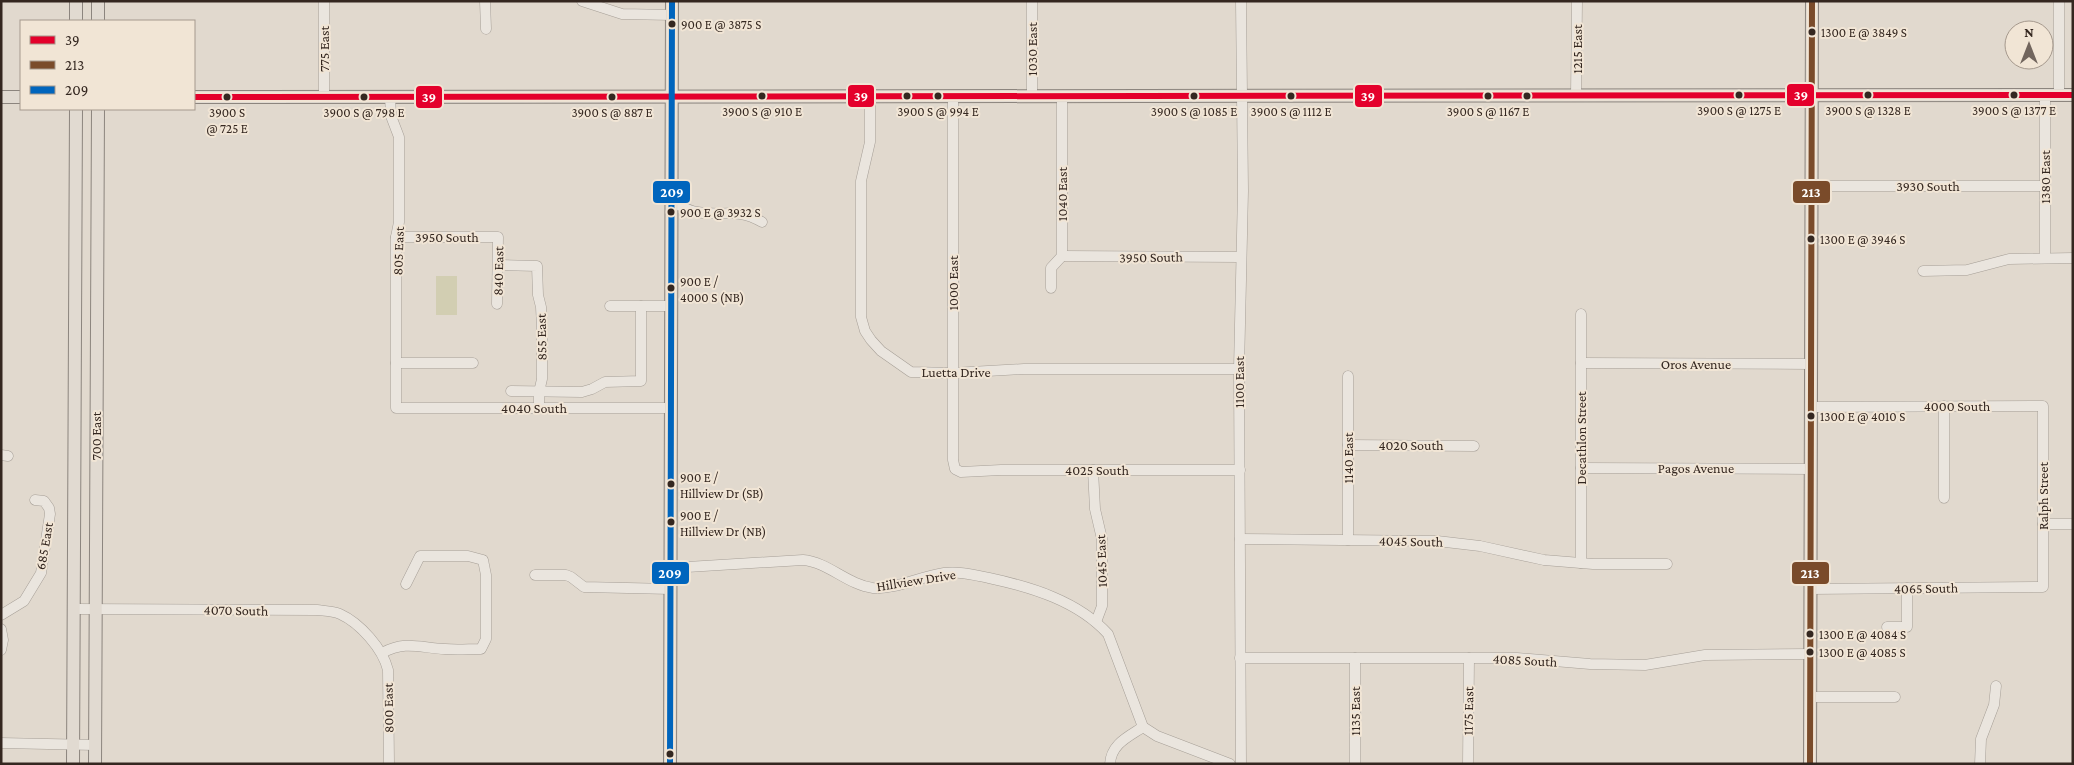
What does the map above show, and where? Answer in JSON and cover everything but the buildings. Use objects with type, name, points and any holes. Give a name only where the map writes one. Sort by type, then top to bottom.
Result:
[{"type":"main road","points":[[76,1],[76,20]]},
{"type":"main road","points":[[98,1],[98,20]]},
{"type":"main road","points":[[670,764],[672,1]]},
{"type":"main road","points":[[1810,764],[1812,1]]},
{"type":"main road","points":[[195,97],[1812,95],[1855,97],[2073,95]]},
{"type":"main road","points":[[1,97],[20,97]]},
{"type":"main road","name":"700 East","points":[[73,764],[76,110]]},
{"type":"main road","name":"700 East","points":[[95,764],[98,110]]},
{"type":"street","name":"775 East","points":[[324,1],[324,96]]},
{"type":"street","points":[[486,1],[486,29]]},
{"type":"street","points":[[582,1],[622,14],[672,14]]},
{"type":"street","name":"1030 East","points":[[1032,1],[1032,96]]},
{"type":"street","name":"1100 East","points":[[1241,1],[1243,96],[1239,369],[1241,764]]},
{"type":"street","name":"1215 East","points":[[1576,96],[1577,1]]},
{"type":"street","points":[[2059,1],[2059,95]]},
{"type":"street","name":"1380 East","points":[[2044,258],[2045,95]]},
{"type":"street","name":"805 East","points":[[390,96],[391,116],[399,136],[399,222],[396,237],[396,408]]},
{"type":"street","name":"Luetta Drive","points":[[870,96],[870,142],[862,172],[860,190],[860,305],[865,331],[881,351],[911,372],[953,373],[1024,369],[1239,369]]},
{"type":"street","name":"1000 East","points":[[953,96],[953,460],[955,469]]},
{"type":"street","name":"1040 East","points":[[1051,288],[1051,268],[1062,256],[1062,96]]},
{"type":"street","name":"3930 South","points":[[1811,186],[2044,186]]},
{"type":"street","points":[[672,202],[694,212],[740,212],[751,215],[762,222]]},
{"type":"street","name":"3950 South","points":[[396,237],[498,237]]},
{"type":"street","name":"840 East","points":[[497,304],[498,237]]},
{"type":"street","name":"3950 South","points":[[1062,256],[1240,257]]},
{"type":"street","points":[[1923,271],[1968,270],[2009,259],[2073,258]]},
{"type":"street","name":"855 East","points":[[498,265],[537,266],[542,327],[542,379],[539,392],[539,408]]},
{"type":"street","points":[[610,306],[672,306]]},
{"type":"street","points":[[510,391],[587,391],[604,382],[641,381],[641,306]]},
{"type":"street","name":"Decathlon Street","points":[[1581,314],[1581,563]]},
{"type":"street","points":[[396,363],[473,363]]},
{"type":"street","name":"Oros Avenue","points":[[1581,364],[1811,364]]},
{"type":"street","name":"1140 East","points":[[1348,376],[1348,540]]},
{"type":"street","points":[[1944,406],[1944,498]]},
{"type":"street","name":"4000 South","points":[[1811,407],[2043,406]]},
{"type":"street","name":"Ralph Street","points":[[2043,406],[2043,587]]},
{"type":"street","name":"4040 South","points":[[396,408],[672,408]]},
{"type":"street","name":"4020 South","points":[[1348,445],[1474,446]]},
{"type":"street","name":"Pagos Avenue","points":[[1581,468],[1810,469]]},
{"type":"street","name":"4025 South","points":[[955,469],[961,472],[1001,470],[1240,470]]},
{"type":"street","name":"1045 East","points":[[1093,470],[1095,509],[1102,539],[1102,606],[1096,622]]},
{"type":"street","name":"685 East","points":[[1,615],[24,601],[41,573],[49,527],[50,508],[44,501],[35,500]]},
{"type":"street","points":[[2043,524],[2073,524]]},
{"type":"street","name":"4045 South","points":[[1240,539],[1459,543],[1527,557],[1581,563],[1667,564]]},
{"type":"street","points":[[382,653],[400,645],[447,650],[481,649],[486,639],[486,575],[483,560],[468,556],[420,556],[406,584]]},
{"type":"street","name":"Hillview Drive","points":[[671,568],[809,561],[856,583],[878,588],[944,573],[969,574],[1014,583],[1042,592],[1096,622],[1108,634],[1143,727]]},
{"type":"street","points":[[535,575],[566,575],[584,586],[671,589]]},
{"type":"street","name":"4065 South","points":[[1810,589],[2043,587]]},
{"type":"street","points":[[1887,627],[1907,626],[1907,588]]},
{"type":"street","name":"4070 South","points":[[74,609],[329,611],[340,614],[352,621],[382,653]]},
{"type":"street","points":[[1,629],[3,640],[1,650]]},
{"type":"street","name":"800 East","points":[[382,653],[388,670],[389,764]]},
{"type":"street","name":"4085 South","points":[[1240,658],[1517,658],[1590,664],[1645,665],[1704,655],[1810,654]]},
{"type":"street","name":"1135 East","points":[[1355,764],[1356,658]]},
{"type":"street","name":"1175 East","points":[[1468,764],[1469,658]]},
{"type":"street","points":[[1980,764],[1982,739],[1994,705],[1996,686]]},
{"type":"street","points":[[1810,697],[1895,697]]},
{"type":"street","points":[[1110,764],[1111,756],[1119,743],[1143,727],[1157,736],[1230,764]]},
{"type":"street","points":[[1,743],[95,745]]},
{"type":"shaded area","points":[[436,276],[457,276],[457,315],[436,315]]},
{"type":"transit line","name":"209","points":[[670,764],[672,1]]},
{"type":"transit line","name":"213","points":[[1810,764],[1812,1]]},
{"type":"transit line","name":"39","points":[[195,97],[2073,95]]},
{"type":"place","name":"900 E @ 3875 S","points":[[672,24]]},
{"type":"place","name":"1300 E @ 3849 S","points":[[1812,32]]},
{"type":"place","name":"3900 S @ 1275 E","points":[[1739,95]]},
{"type":"place","name":"3900 S @ 1328 E","points":[[1868,95]]},
{"type":"place","name":"3900 S @ 1377 E","points":[[2014,95]]},
{"type":"place","name":"3900 S @ 910 E","points":[[762,96]]},
{"type":"place","name":"3900 S @ 994 E","points":[[938,96]]},
{"type":"place","name":"3900 S @ 1085 E","points":[[1194,96]]},
{"type":"place","name":"3900 S @ 1112 E","points":[[1291,96]]},
{"type":"place","name":"3900 S @ 1167 E","points":[[1488,96]]},
{"type":"place","name":"3900 S @ 725 E","points":[[227,97]]},
{"type":"place","name":"3900 S @ 798 E","points":[[364,97]]},
{"type":"place","name":"3900 S @ 887 E","points":[[612,97]]},
{"type":"place","name":"900 E @ 3932 S","points":[[671,212]]},
{"type":"place","name":"1300 E @ 3946 S","points":[[1811,239]]},
{"type":"place","name":"900 E / 4000 S (NB)","points":[[671,288]]},
{"type":"place","name":"1300 E @ 4010 S","points":[[1811,416]]},
{"type":"place","name":"900 E / Hillview Dr (SB)","points":[[671,484]]},
{"type":"place","name":"900 E / Hillview Dr (NB)","points":[[671,522]]},
{"type":"place","name":"1300 E @ 4084 S","points":[[1810,634]]},
{"type":"place","name":"1300 E @ 4085 S","points":[[1810,652]]}]
